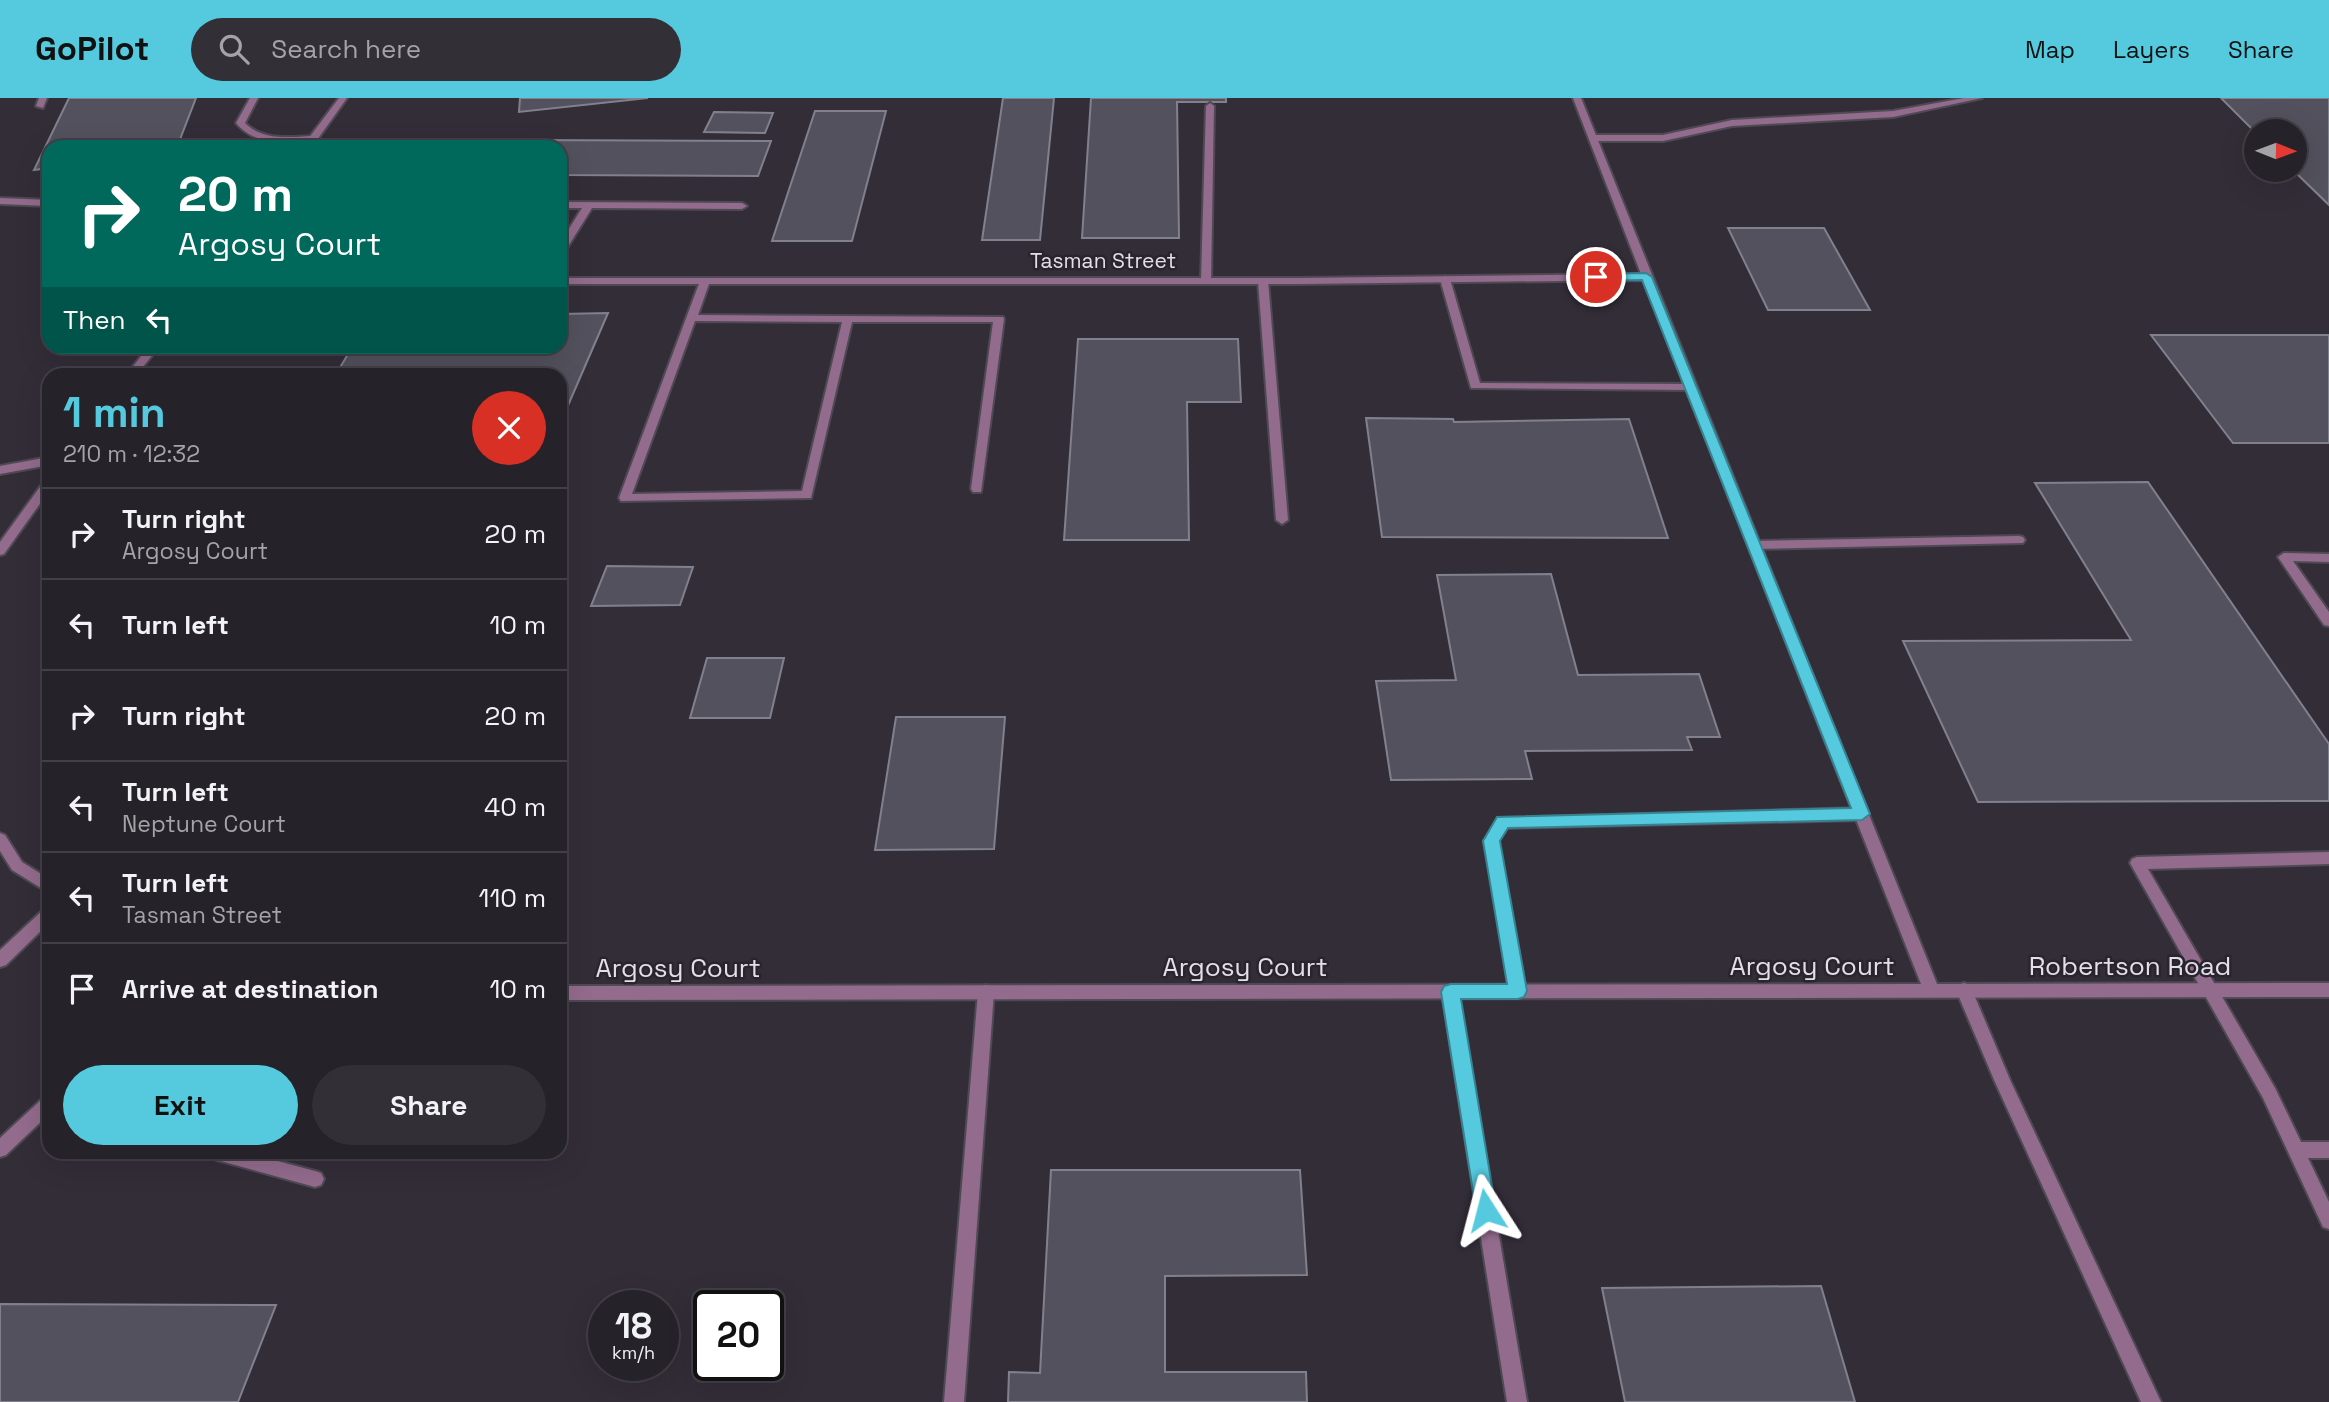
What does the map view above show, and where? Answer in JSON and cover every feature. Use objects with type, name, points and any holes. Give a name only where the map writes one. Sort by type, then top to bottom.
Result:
[{"type":"street","points":[[254,98],[240,123],[246,131],[262,137],[286,140]]},
{"type":"street","points":[[312,140],[343,98]]},
{"type":"street","points":[[1577,98],[1931,990]]},
{"type":"street","points":[[1593,138],[1663,138],[1732,123],[1893,114],[1978,98]]},
{"type":"street","points":[[1206,281],[1210,106]]},
{"type":"street","points":[[0,201],[42,203]]},
{"type":"street","points":[[567,205],[742,206]]},
{"type":"street","points":[[567,240],[589,205]]},
{"type":"street","name":"Tasman Street","points":[[567,281],[1262,281],[1646,277]]},
{"type":"street","points":[[1445,279],[1475,386],[1690,387]]},
{"type":"street","points":[[705,281],[625,498],[807,495],[848,318]]},
{"type":"street","points":[[1262,281],[1282,520]]},
{"type":"street","points":[[691,318],[999,319],[977,489]]},
{"type":"street","points":[[137,368],[148,354]]},
{"type":"street","points":[[0,470],[42,462]]},
{"type":"street","points":[[0,551],[42,493]]},
{"type":"street","points":[[1754,545],[2019,540]]},
{"type":"street","points":[[2329,558],[2284,556],[2329,622]]},
{"type":"street","points":[[1518,991],[1492,841],[1503,822],[1862,814]]},
{"type":"street","points":[[0,839],[17,866],[42,882]]},
{"type":"street","points":[[2329,858],[2137,863],[2269,1093],[2329,1221]]},
{"type":"street","points":[[0,960],[42,920]]},
{"type":"street","name":"Robertson Road","points":[[1931,990],[2329,990]]},
{"type":"street","name":"Argosy Court","points":[[567,993],[1931,990]]},
{"type":"street","points":[[1965,990],[2003,1082],[2151,1402]]},
{"type":"street","points":[[954,1402],[986,992]]},
{"type":"street","points":[[1451,992],[1517,1402]]},
{"type":"street","points":[[0,1149],[42,1110]]},
{"type":"street","points":[[2296,1150],[2329,1150]]},
{"type":"street","points":[[242,1159],[315,1179]]},
{"type":"building","points":[[69,98],[196,98],[180,140],[49,140]]},
{"type":"building","points":[[520,98],[648,98],[519,112]]},
{"type":"building","points":[[1003,98],[1054,98],[1040,240],[982,240]]},
{"type":"building","points":[[1091,98],[1226,98],[1226,102],[1177,102],[1179,238],[1082,238]]},
{"type":"building","points":[[2221,98],[2329,98],[2329,205],[2305,182],[2307,119],[2244,121]]},
{"type":"building","points":[[815,111],[886,111],[852,241],[772,241]]},
{"type":"building","points":[[714,112],[773,113],[765,133],[704,132]]},
{"type":"building","points":[[567,140],[771,141],[758,176],[567,175]]},
{"type":"building","points":[[42,154],[42,169],[34,170]]},
{"type":"building","points":[[1728,228],[1824,228],[1870,310],[1768,310]]},
{"type":"building","points":[[608,313],[567,408],[567,368],[340,368],[348,354],[567,354],[567,314]]},
{"type":"building","points":[[2151,335],[2329,335],[2329,443],[2233,443]]},
{"type":"building","points":[[1078,339],[1238,339],[1241,402],[1187,402],[1189,540],[1064,540]]},
{"type":"building","points":[[1366,418],[1453,419],[1454,422],[1629,419],[1668,538],[1382,537]]},
{"type":"building","points":[[2148,482],[2329,744],[2329,801],[1978,802],[1903,641],[2131,640],[2035,483]]},
{"type":"building","points":[[607,566],[693,567],[680,605],[591,606]]},
{"type":"building","points":[[1551,574],[1578,675],[1699,674],[1720,737],[1687,737],[1692,750],[1525,751],[1532,779],[1391,780],[1376,681],[1456,680],[1437,575]]},
{"type":"building","points":[[707,658],[784,658],[770,718],[690,718]]},
{"type":"building","points":[[896,717],[1005,717],[994,849],[875,850]]},
{"type":"building","points":[[1051,1170],[1300,1170],[1307,1275],[1165,1276],[1165,1372],[1306,1372],[1307,1402],[1008,1402],[1009,1372],[1040,1373]]},
{"type":"building","points":[[1821,1286],[1855,1402],[1625,1402],[1602,1288]]},
{"type":"building","points":[[0,1304],[276,1305],[238,1402],[0,1402]]},
{"type":"route","points":[[1486,1210],[1451,992],[1518,991],[1492,841],[1503,822],[1862,814],[1646,277],[1596,277]]}]
